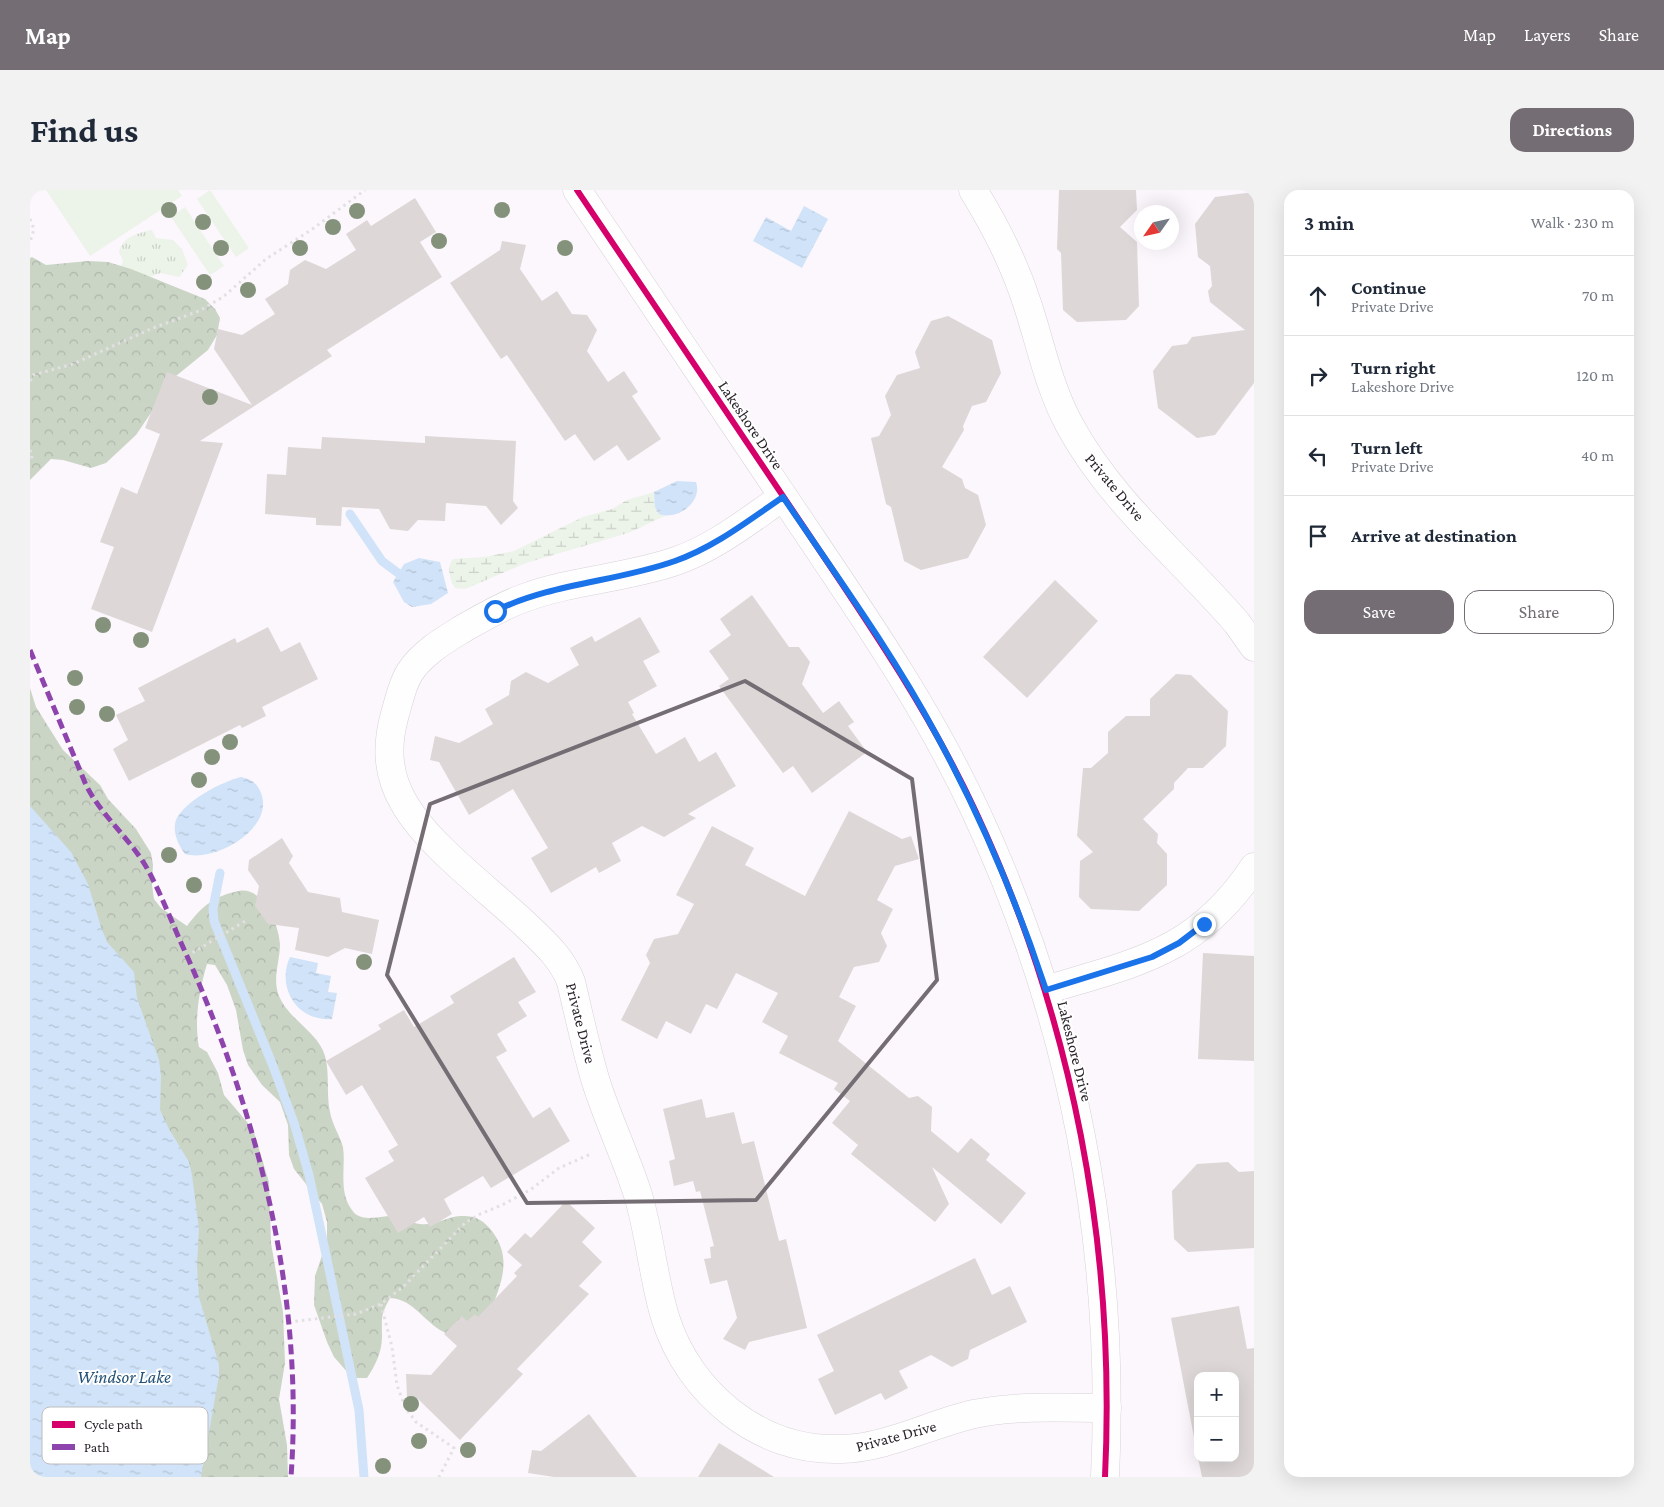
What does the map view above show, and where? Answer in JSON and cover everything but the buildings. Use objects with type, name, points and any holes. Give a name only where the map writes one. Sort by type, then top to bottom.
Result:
[{"type":"street","name":"Lakeshore Drive","points":[[577,190],[888,653],[937,736],[975,810],[1012,893],[1046,990],[1074,1096],[1089,1177],[1103,1285],[1107,1408],[1105,1477]]},
{"type":"street","name":"Private Drive","points":[[973,190],[991,219],[1014,268],[1060,408],[1087,456],[1118,495],[1213,596],[1254,647]]},
{"type":"street","name":"Private Drive","points":[[783,497],[718,541],[683,558],[636,572],[524,598],[466,628],[432,649],[410,673],[391,729],[388,757],[392,776],[400,796],[412,815],[447,853],[546,944],[564,966],[571,982],[596,1082],[646,1220],[661,1303],[672,1335],[686,1360],[713,1398],[733,1415],[758,1430],[796,1445],[843,1449],[882,1443],[963,1417],[992,1411],[1107,1408]]},
{"type":"street","points":[[1046,990],[1145,960],[1172,947],[1215,914],[1244,882],[1254,867]]},
{"type":"path","points":[[30,381],[33,374],[74,364],[153,328],[199,311],[223,297],[266,259],[311,230],[365,190]]},
{"type":"path","points":[[30,219],[34,229],[30,242]]},
{"type":"path","points":[[30,450],[32,456],[30,458]]},
{"type":"path","points":[[187,956],[247,920]]},
{"type":"path","points":[[289,1322],[356,1314],[381,1304],[404,1286],[465,1223],[478,1214],[502,1205],[530,1190],[544,1177],[572,1161],[620,1147]]},
{"type":"path","points":[[381,1304],[392,1346],[397,1385],[405,1407],[416,1422],[454,1448],[438,1477]]},
{"type":"highlighted area","points":[[745,681],[912,779],[937,980],[756,1200],[527,1203],[387,975],[430,804]]},
{"type":"green space","points":[[46,190],[178,190],[182,196],[90,256]]},
{"type":"green space","points":[[210,190],[249,248],[236,257],[197,199]]},
{"type":"green space","points":[[185,207],[224,266],[210,275],[171,217]]},
{"type":"green space","points":[[152,230],[156,238],[173,240],[182,249],[188,265],[179,277],[161,273],[150,277],[118,272],[123,261],[119,252],[123,243],[136,234]]},
{"type":"green space","points":[[32,257],[46,265],[88,261],[108,262],[131,269],[205,299],[215,309],[220,318],[217,335],[208,350],[176,376],[136,435],[106,463],[91,468],[63,460],[51,459],[30,480],[30,258]]},
{"type":"green space","points":[[654,492],[657,512],[665,516],[628,533],[526,563],[465,589],[455,588],[453,585],[449,570],[453,559],[485,557],[514,551],[583,517],[612,509],[627,500]]},
{"type":"green space","points":[[30,688],[36,707],[63,750],[100,785],[108,799],[136,829],[151,853],[154,899],[161,908],[187,926],[203,907],[222,896],[239,891],[248,891],[255,894],[268,908],[277,927],[280,944],[276,976],[279,996],[290,1012],[317,1040],[325,1056],[330,1112],[343,1147],[345,1195],[352,1210],[361,1217],[394,1216],[420,1224],[458,1216],[472,1217],[489,1227],[502,1251],[503,1271],[490,1313],[448,1334],[433,1325],[413,1307],[399,1299],[390,1298],[383,1313],[381,1348],[373,1369],[367,1378],[355,1378],[349,1374],[334,1357],[314,1305],[315,1276],[327,1241],[327,1222],[322,1204],[294,1169],[289,1155],[288,1125],[280,1102],[262,1085],[248,1065],[243,1050],[236,1010],[227,985],[215,965],[207,964],[198,1006],[199,1047],[207,1052],[218,1073],[224,1095],[253,1129],[269,1182],[271,1243],[283,1312],[285,1363],[279,1399],[287,1445],[288,1477],[178,1477],[175,1464],[208,1464],[208,1407],[162,1407],[30,820]]},
{"type":"water","points":[[804,206],[828,219],[802,268],[753,241],[766,217],[791,231]]},
{"type":"water","points":[[677,481],[696,482],[696,496],[687,508],[680,512],[673,515],[659,514],[655,507],[654,492]]},
{"type":"water","points":[[419,558],[440,562],[448,593],[431,604],[412,607],[404,602],[393,582],[404,564]]},
{"type":"water","points":[[241,777],[253,782],[261,793],[263,806],[259,819],[251,830],[225,848],[211,853],[185,854],[175,833],[176,820],[180,813],[204,793]]},
{"type":"water","name":"Windsor Lake","points":[[30,806],[71,852],[88,884],[107,942],[134,972],[137,998],[159,1060],[161,1076],[160,1110],[189,1162],[192,1175],[199,1229],[197,1265],[199,1297],[219,1365],[219,1376],[208,1438],[208,1407],[42,1407],[42,1464],[203,1464],[201,1477],[30,1477]]},
{"type":"water","points":[[290,957],[318,963],[316,973],[331,976],[328,992],[337,993],[332,1019],[309,1015],[300,1009],[293,1000],[288,991],[286,980],[286,968]]},
{"type":"waterway","points":[[350,514],[382,561],[398,573]]},
{"type":"waterway","points":[[220,873],[213,908],[214,921],[273,1066],[294,1123],[309,1175],[359,1410],[364,1477]]},
{"type":"marked path","points":[[30,650],[86,785],[100,807],[141,859],[159,891],[213,1018],[236,1081],[255,1145],[271,1211],[283,1276],[290,1343],[293,1410],[291,1477]]},
{"type":"cycle path","points":[[577,190],[842,584],[913,694],[975,810],[1009,889],[1038,970],[1062,1052],[1081,1136],[1095,1220],[1103,1305],[1107,1391],[1105,1477]]},
{"type":"route","points":[[495,611],[524,598],[547,591],[661,566],[683,558],[718,541],[783,497],[888,653],[937,736],[975,810],[1012,893],[1046,990],[1152,957],[1179,943],[1204,924]]}]
